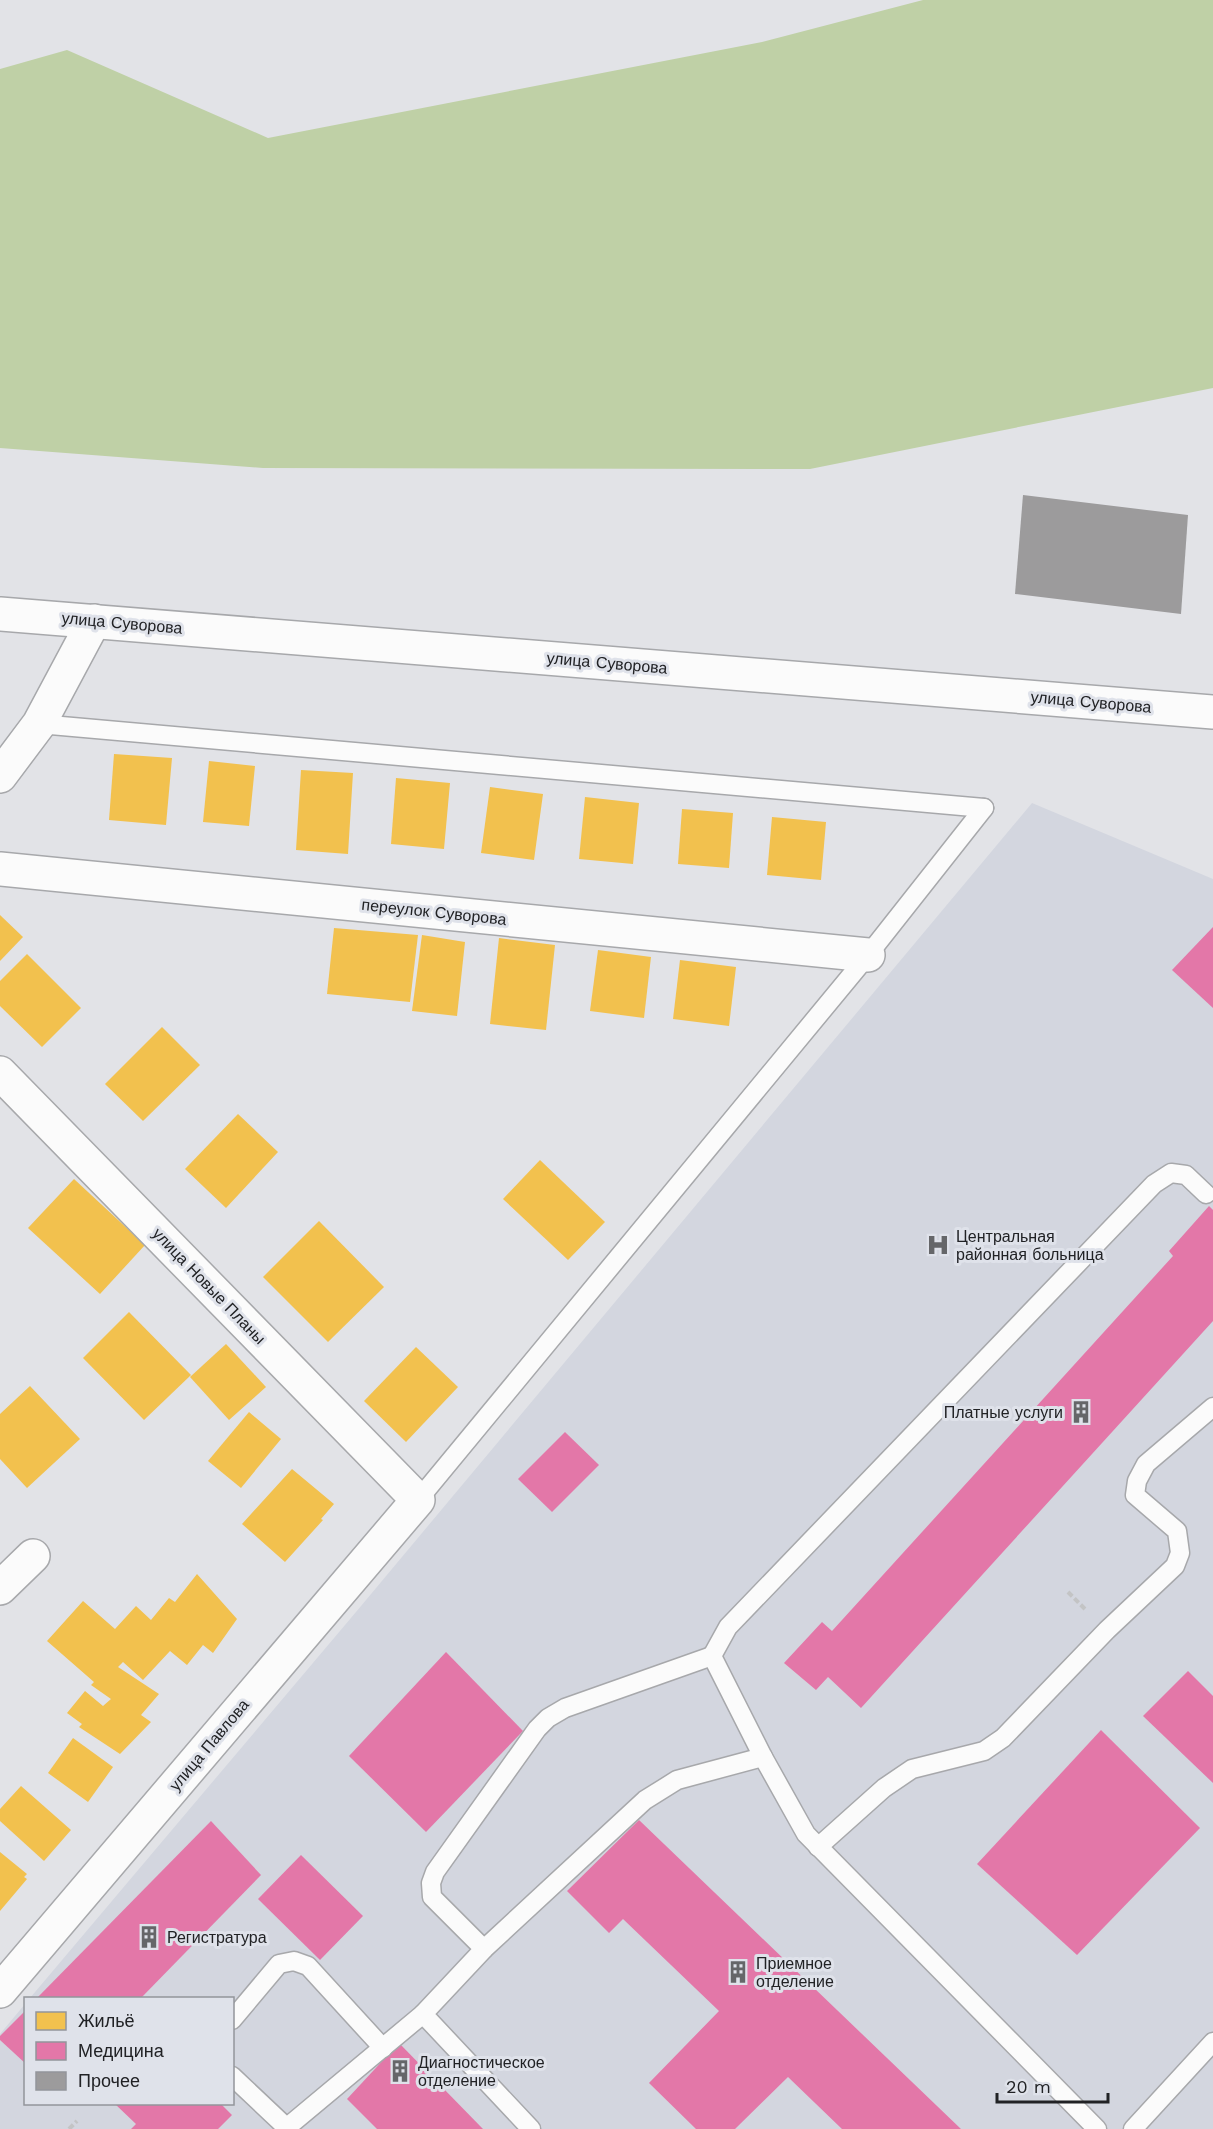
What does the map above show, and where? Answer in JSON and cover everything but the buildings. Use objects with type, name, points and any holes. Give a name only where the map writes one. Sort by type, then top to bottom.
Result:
[{"type":"street","name":"улица Суворова","points":[[0,614],[1213,712]]},
{"type":"street","points":[[0,776],[39,724],[94,621]]},
{"type":"street","name":"переулок Суворова","points":[[0,869],[868,955]]},
{"type":"street","name":"улица Новые Планы","points":[[0,1073],[418,1500]]},
{"type":"street","name":"улица Павлова","points":[[0,1991],[418,1500]]},
{"type":"street","points":[[0,1588],[33,1556]]},
{"type":"lane","points":[[39,724],[984,808],[868,955],[418,1500]]},
{"type":"lane","points":[[484,1949],[432,1897],[431,1883],[435,1872],[537,1729],[548,1718],[565,1708],[712,1656],[728,1627],[1154,1184],[1172,1173],[1186,1174],[1206,1194]]},
{"type":"lane","points":[[818,1847],[884,1788],[912,1769],[960,1755],[984,1751],[1003,1738],[1107,1630],[1175,1566],[1180,1553],[1177,1532],[1135,1495],[1137,1481],[1146,1464],[1213,1407]]},
{"type":"lane","points":[[712,1656],[763,1757],[806,1834],[1097,2129]]},
{"type":"lane","points":[[234,2078],[285,2128],[423,2014],[484,1949],[645,1800],[677,1780],[763,1757]]},
{"type":"lane","points":[[234,2018],[279,1964],[294,1960],[308,1966],[383,2048]]},
{"type":"lane","points":[[423,2014],[531,2129]]},
{"type":"lane","points":[[1133,2129],[1213,2042]]},
{"type":"path","points":[[69,2129],[77,2121]]},
{"type":"shaded area","name":"Центральная районная больница","points":[[1032,803],[1213,879],[1213,2129],[0,2129],[0,2034],[24,2005],[24,2105],[234,2105],[234,1997],[31,1997]]},
{"type":"green space","points":[[923,0],[1213,0],[1213,388],[810,469],[263,468],[0,448],[0,69],[67,50],[268,138],[762,42]]},
{"type":"place","name":"Центральная районная больница","points":[[938,1245]]},
{"type":"place","name":"Платные услуги","points":[[1081,1412]]},
{"type":"place","name":"Регистратура","points":[[149,1937]]},
{"type":"place","name":"Приемное отделение","points":[[738,1972]]},
{"type":"place","name":"Диагностическое отделение","points":[[400,2071]]}]
